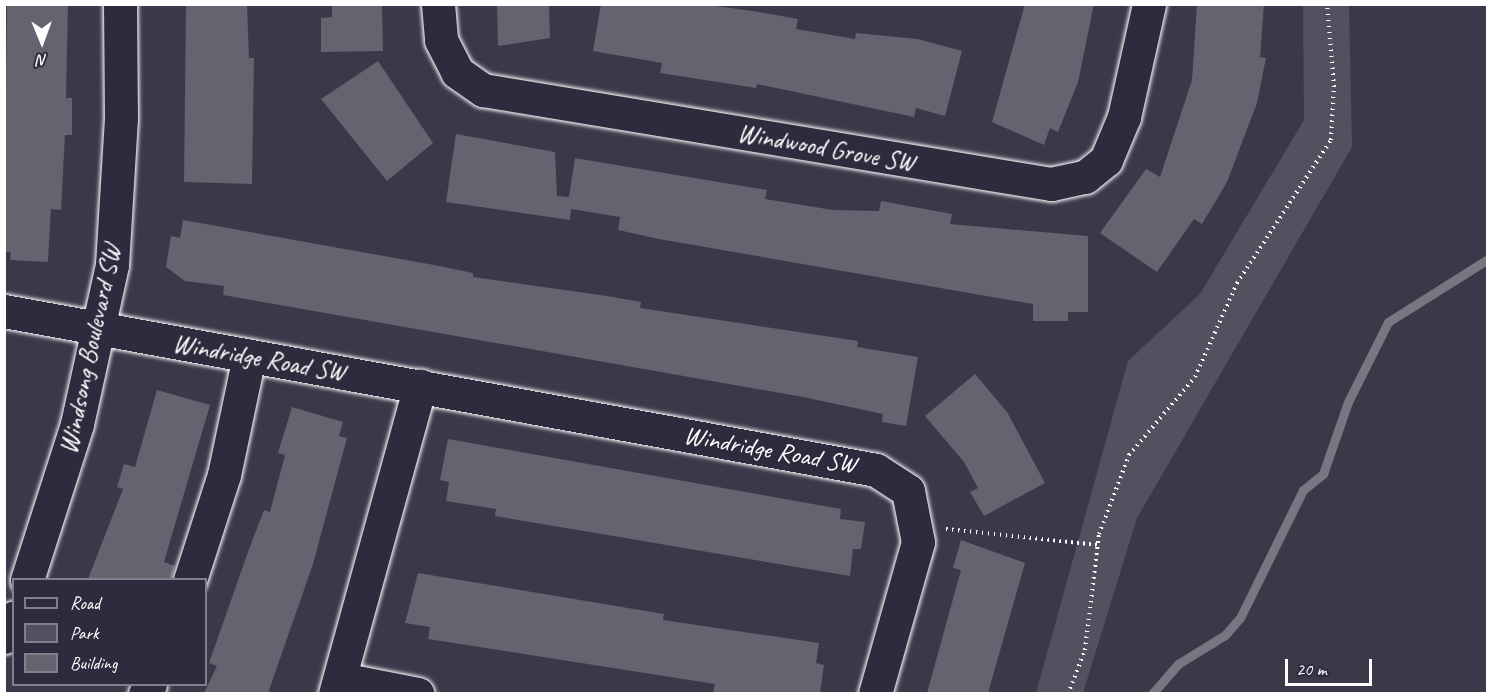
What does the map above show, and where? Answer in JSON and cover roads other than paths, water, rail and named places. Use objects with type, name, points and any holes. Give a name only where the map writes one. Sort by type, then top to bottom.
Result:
[{"type":"street","name":"Windsong Boulevard SW","points":[[27,578],[54,506],[99,329],[112,265],[122,118],[120,4]]},
{"type":"street","name":"Windwood Grove SW","points":[[438,4],[441,40],[457,72],[483,90],[1052,184],[1085,177],[1106,160],[1124,117],[1149,4]]},
{"type":"street","name":"Windridge Road SW","points":[[4,311],[876,470],[908,491],[918,526],[875,693]]},
{"type":"street","points":[[190,578],[224,476],[249,356]]},
{"type":"street","points":[[418,693],[338,686],[420,386]]},
{"type":"street","points":[[4,637],[12,621]]},
{"type":"waterway","points":[[1152,694],[1178,664],[1225,635],[1240,618],[1303,490],[1323,474],[1348,402],[1388,322],[1488,259]]}]
